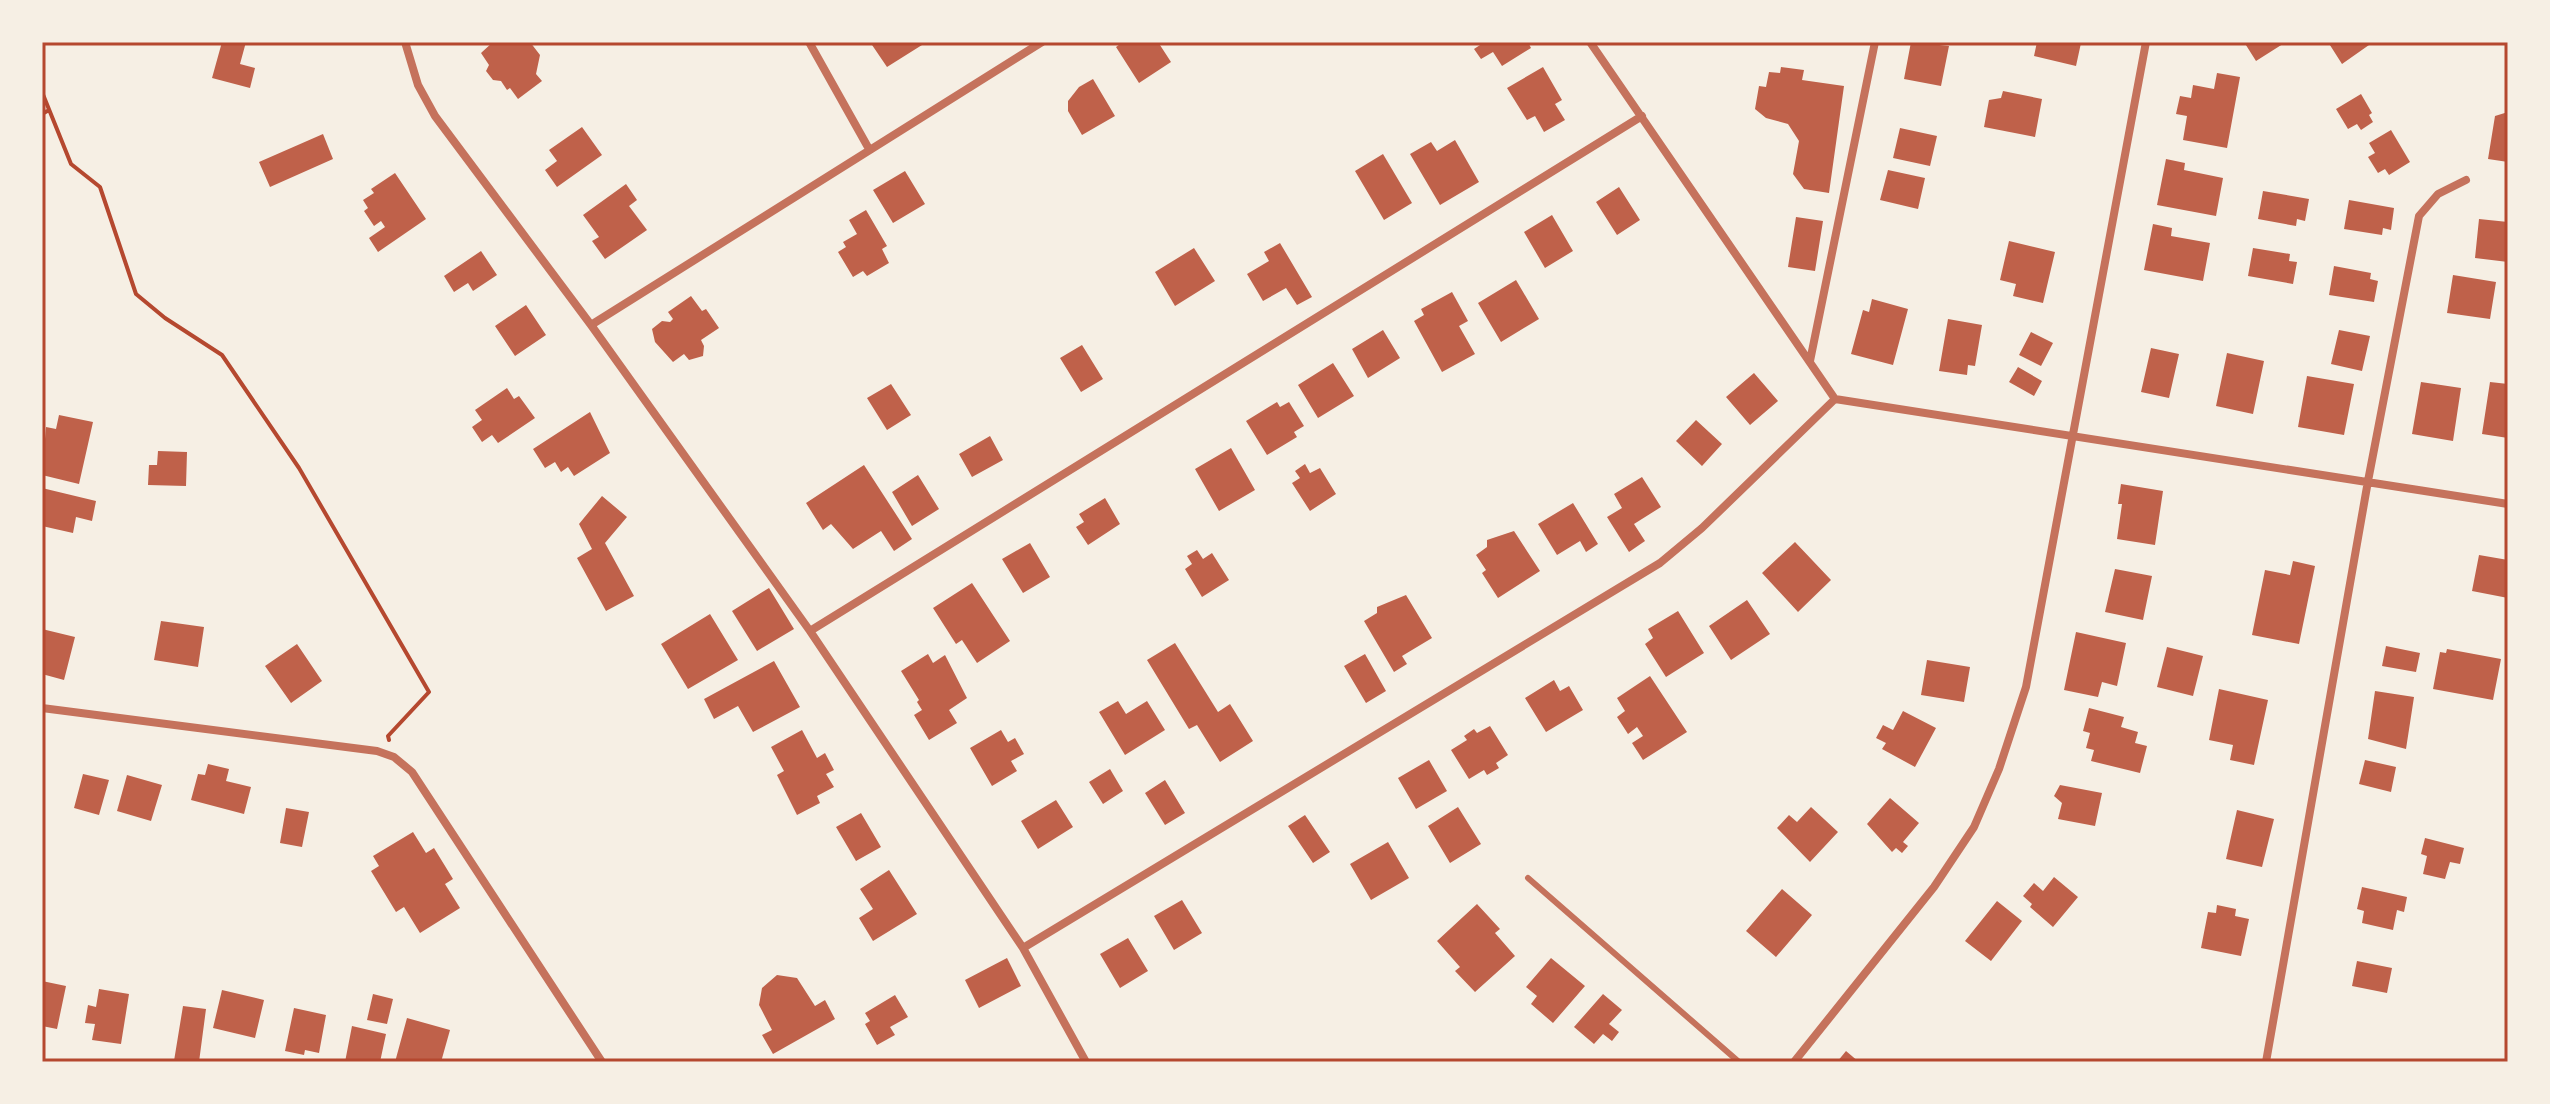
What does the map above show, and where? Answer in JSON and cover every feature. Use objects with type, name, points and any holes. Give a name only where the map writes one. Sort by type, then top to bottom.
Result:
[{"type":"street","points":[[405,42],[418,85],[435,116],[591,325],[810,631],[1023,948],[1086,1062]]},
{"type":"street","points":[[809,42],[869,149]]},
{"type":"street","points":[[591,325],[1042,42]]},
{"type":"street","points":[[1590,42],[1835,399],[2508,504]]},
{"type":"street","points":[[1810,361],[1875,42]]},
{"type":"street","points":[[1794,1062],[1934,887],[1974,827],[1999,769],[2026,687],[2146,42]]},
{"type":"street","points":[[810,631],[1642,116]]},
{"type":"street","points":[[2266,1062],[2368,481],[2419,216],[2438,194],[2466,180]]},
{"type":"street","points":[[1023,948],[1660,563],[1702,528],[1835,399]]},
{"type":"street","points":[[42,708],[377,751],[394,757],[412,772],[602,1062]]},
{"type":"lane","points":[[1528,878],[1739,1062]]},
{"type":"path","points":[[42,92],[71,164],[100,187],[136,294],[222,355],[299,468],[429,692],[388,736],[394,757]]},
{"type":"path","points":[[42,114],[49,110]]},
{"type":"building","points":[[222,42],[246,42],[240,64],[255,68],[250,88],[212,78]]},
{"type":"building","points":[[493,42],[530,42],[540,55],[536,74],[542,81],[518,99],[501,81],[493,80],[486,71],[489,65],[481,53]]},
{"type":"building","points":[[870,42],[920,42],[922,45],[887,67]]},
{"type":"building","points":[[1123,42],[1158,42],[1171,62],[1139,83],[1116,47]]},
{"type":"building","points":[[1478,42],[1528,42],[1531,48],[1502,66],[1493,52],[1481,59],[1474,49],[1480,45]]},
{"type":"building","points":[[1911,42],[1949,46],[1941,86],[1904,79]]},
{"type":"building","points":[[2037,42],[2081,43],[2076,66],[2034,56]]},
{"type":"building","points":[[2244,42],[2286,42],[2256,61]]},
{"type":"building","points":[[2328,42],[2367,42],[2369,45],[2342,64]]},
{"type":"building","points":[[1543,67],[1562,100],[1555,104],[1565,120],[1544,132],[1535,116],[1527,120],[1507,88]]},
{"type":"building","points":[[1781,67],[1804,70],[1802,80],[1844,86],[1829,193],[1804,189],[1793,174],[1799,141],[1788,124],[1766,118],[1755,109],[1759,86],[1766,87],[1769,72],[1780,73]]},
{"type":"building","points":[[2217,73],[2240,77],[2227,148],[2183,140],[2187,116],[2176,114],[2180,96],[2191,98],[2193,85],[2214,89]]},
{"type":"building","points":[[1093,79],[1115,116],[1082,135],[1068,111],[1068,101],[1079,87]]},
{"type":"building","points":[[2003,91],[2042,99],[2035,137],[1984,127],[1989,100],[2001,98]]},
{"type":"building","points":[[2361,94],[2372,113],[2369,115],[2373,122],[2361,130],[2357,124],[2348,129],[2336,109]]},
{"type":"building","points":[[2508,112],[2508,162],[2488,159],[2495,116]]},
{"type":"building","points":[[582,127],[602,155],[557,187],[545,170],[557,161],[549,150]]},
{"type":"building","points":[[1900,128],[1937,136],[1930,166],[1893,158]]},
{"type":"building","points":[[2391,130],[2410,162],[2389,175],[2385,169],[2378,173],[2368,157],[2375,153],[2369,143]]},
{"type":"building","points":[[323,134],[333,159],[270,187],[259,162]]},
{"type":"building","points":[[1455,140],[1479,182],[1440,205],[1410,154],[1431,142],[1437,151]]},
{"type":"building","points":[[1383,154],[1412,203],[1384,220],[1355,171]]},
{"type":"building","points":[[2166,159],[2185,163],[2184,170],[2223,178],[2216,216],[2157,205]]},
{"type":"building","points":[[1888,170],[1925,178],[1918,209],[1880,200]]},
{"type":"building","points":[[905,171],[925,204],[893,223],[873,190]]},
{"type":"building","points":[[395,173],[426,219],[378,252],[369,238],[385,227],[381,221],[374,226],[364,211],[368,208],[363,200],[374,193],[371,189]]},
{"type":"building","points":[[626,184],[637,200],[629,206],[647,230],[605,259],[592,241],[599,237],[583,215]]},
{"type":"building","points":[[1619,187],[1640,220],[1617,235],[1596,202]]},
{"type":"building","points":[[2263,191],[2309,199],[2305,221],[2297,219],[2296,226],[2258,219]]},
{"type":"building","points":[[2349,200],[2394,208],[2391,230],[2383,228],[2382,235],[2344,229]]},
{"type":"building","points":[[866,210],[887,246],[882,249],[889,263],[867,276],[863,271],[853,277],[838,252],[846,247],[843,242],[857,234],[849,220]]},
{"type":"building","points":[[1552,215],[1573,251],[1545,268],[1524,232]]},
{"type":"building","points":[[1796,217],[1823,221],[1815,271],[1788,267]]},
{"type":"building","points":[[2479,219],[2508,222],[2508,262],[2475,258]]},
{"type":"building","points":[[2153,224],[2172,228],[2171,236],[2210,243],[2203,281],[2144,270]]},
{"type":"building","points":[[2009,241],[2055,252],[2043,303],[2013,296],[2016,284],[2000,280]]},
{"type":"building","points":[[1280,243],[1312,297],[1297,305],[1286,288],[1263,301],[1247,274],[1269,261],[1264,252]]},
{"type":"building","points":[[1194,248],[1215,281],[1175,306],[1155,272]]},
{"type":"building","points":[[2253,248],[2290,254],[2289,261],[2297,262],[2293,284],[2248,276]]},
{"type":"building","points":[[481,251],[497,275],[473,291],[468,283],[454,292],[444,276]]},
{"type":"building","points":[[2334,266],[2371,273],[2370,279],[2378,281],[2374,302],[2329,295]]},
{"type":"building","points":[[2453,275],[2496,282],[2490,319],[2447,313]]},
{"type":"building","points":[[1516,280],[1539,319],[1501,342],[1478,303]]},
{"type":"building","points":[[1452,292],[1468,321],[1459,326],[1475,354],[1442,372],[1414,321],[1424,315],[1421,309]]},
{"type":"building","points":[[691,296],[702,311],[706,309],[719,328],[701,340],[703,356],[689,360],[684,354],[673,362],[655,342],[652,329],[662,321],[670,322],[673,319],[668,312]]},
{"type":"building","points":[[1872,299],[1908,309],[1893,365],[1851,354],[1863,310],[1869,312]]},
{"type":"building","points":[[526,305],[546,335],[515,356],[495,326]]},
{"type":"building","points":[[1948,319],[1982,325],[1975,366],[1968,365],[1967,375],[1939,371]]},
{"type":"building","points":[[1383,330],[1400,358],[1368,378],[1352,349]]},
{"type":"building","points":[[2339,330],[2370,336],[2362,371],[2331,364]]},
{"type":"building","points":[[2031,332],[2053,343],[2041,366],[2019,355]]},
{"type":"building","points":[[1082,345],[1103,379],[1081,392],[1060,358]]},
{"type":"building","points":[[2151,348],[2179,354],[2169,398],[2141,392]]},
{"type":"building","points":[[2227,353],[2264,361],[2253,414],[2216,406]]},
{"type":"building","points":[[1333,363],[1354,396],[1318,418],[1298,385]]},
{"type":"building","points":[[2018,367],[2042,381],[2034,396],[2009,382]]},
{"type":"building","points":[[1754,373],[1778,401],[1750,425],[1726,397]]},
{"type":"building","points":[[2307,376],[2354,384],[2344,435],[2298,427]]},
{"type":"building","points":[[2421,382],[2461,388],[2453,441],[2412,434]]},
{"type":"building","points":[[2490,382],[2508,384],[2508,438],[2482,434]]},
{"type":"building","points":[[891,384],[911,415],[887,430],[867,398]]},
{"type":"building","points":[[507,388],[514,399],[519,396],[535,418],[498,443],[492,435],[482,442],[472,427],[482,420],[475,410]]},
{"type":"building","points":[[1277,402],[1280,407],[1289,402],[1304,426],[1294,432],[1297,437],[1267,455],[1246,421]]},
{"type":"building","points":[[590,412],[610,453],[574,476],[568,467],[561,472],[555,462],[545,468],[533,449]]},
{"type":"building","points":[[59,415],[93,422],[79,484],[42,475],[46,427],[56,429]]},
{"type":"building","points":[[1696,420],[1722,444],[1702,466],[1676,441]]},
{"type":"building","points":[[990,436],[1003,460],[972,477],[959,454]]},
{"type":"building","points":[[1231,448],[1255,490],[1219,511],[1195,469]]},
{"type":"building","points":[[158,451],[187,452],[186,486],[148,485],[149,465],[157,465]]},
{"type":"building","points":[[1305,464],[1310,473],[1320,468],[1336,494],[1310,511],[1292,483],[1300,478],[1295,471]]},
{"type":"building","points":[[864,465],[912,539],[894,551],[881,531],[853,549],[831,524],[823,530],[806,503]]},
{"type":"building","points":[[918,475],[939,509],[912,526],[892,492]]},
{"type":"building","points":[[1642,477],[1661,507],[1634,524],[1645,541],[1629,552],[1607,517],[1622,508],[1614,494]]},
{"type":"building","points":[[2121,484],[2163,491],[2155,545],[2117,539],[2122,504],[2118,504]]},
{"type":"building","points":[[42,488],[96,501],[92,521],[76,517],[73,533],[42,526]]},
{"type":"building","points":[[602,496],[627,517],[605,543],[634,596],[606,611],[577,558],[592,549],[579,524]]},
{"type":"building","points":[[1105,498],[1120,524],[1088,545],[1076,527],[1084,522],[1079,514]]},
{"type":"building","points":[[1573,503],[1598,544],[1586,552],[1580,541],[1557,555],[1538,524]]},
{"type":"building","points":[[1514,531],[1540,571],[1498,598],[1482,573],[1486,570],[1476,555],[1487,547],[1487,540]]},
{"type":"building","points":[[1795,542],[1831,580],[1798,612],[1762,573]]},
{"type":"building","points":[[1030,543],[1050,577],[1023,593],[1002,559]]},
{"type":"building","points":[[1197,550],[1203,559],[1212,553],[1229,580],[1202,597],[1185,569],[1192,564],[1187,556]]},
{"type":"building","points":[[2479,555],[2508,560],[2508,598],[2472,591]]},
{"type":"building","points":[[2293,561],[2315,566],[2299,644],[2252,635],[2265,570],[2290,575]]},
{"type":"building","points":[[2115,569],[2152,576],[2143,620],[2105,612]]},
{"type":"building","points":[[972,583],[1010,641],[977,663],[962,640],[956,644],[933,608]]},
{"type":"building","points":[[769,588],[794,629],[757,651],[732,611]]},
{"type":"building","points":[[1406,595],[1432,638],[1402,656],[1407,664],[1394,672],[1364,621],[1377,613],[1377,607]]},
{"type":"building","points":[[1747,600],[1770,634],[1731,660],[1709,626]]},
{"type":"building","points":[[1678,611],[1704,653],[1666,677],[1645,644],[1653,638],[1648,629]]},
{"type":"building","points":[[710,614],[738,660],[688,689],[661,644]]},
{"type":"building","points":[[161,621],[204,627],[198,667],[154,660]]},
{"type":"building","points":[[42,629],[75,637],[64,680],[42,674]]},
{"type":"building","points":[[2076,632],[2126,643],[2117,686],[2102,682],[2098,697],[2064,690]]},
{"type":"building","points":[[1175,643],[1218,712],[1230,704],[1253,741],[1220,762],[1197,725],[1189,729],[1147,660]]},
{"type":"building","points":[[297,644],[322,681],[291,703],[265,666]]},
{"type":"building","points":[[2386,646],[2420,653],[2416,672],[2382,666]]},
{"type":"building","points":[[2167,647],[2203,656],[2193,696],[2157,687]]},
{"type":"building","points":[[2447,649],[2501,659],[2493,700],[2433,689],[2440,652],[2446,653]]},
{"type":"building","points":[[928,654],[933,663],[945,655],[967,698],[949,710],[957,723],[929,740],[914,715],[922,710],[917,702],[919,700],[901,671]]},
{"type":"building","points":[[1365,654],[1386,691],[1366,703],[1344,666]]},
{"type":"building","points":[[1927,660],[1970,667],[1964,702],[1921,695]]},
{"type":"building","points":[[774,661],[800,707],[753,732],[738,706],[714,719],[704,699]]},
{"type":"building","points":[[1650,676],[1687,732],[1643,760],[1632,743],[1643,736],[1637,727],[1628,734],[1617,717],[1625,711],[1617,698]]},
{"type":"building","points":[[1554,680],[1560,691],[1569,686],[1583,710],[1546,732],[1525,698]]},
{"type":"building","points":[[2219,689],[2268,700],[2254,765],[2230,760],[2233,745],[2209,740]]},
{"type":"building","points":[[2375,691],[2414,697],[2406,749],[2368,739]]},
{"type":"building","points":[[1118,701],[1126,714],[1147,701],[1165,730],[1125,755],[1099,712]]},
{"type":"building","points":[[2089,708],[2124,717],[2121,727],[2138,732],[2135,743],[2147,746],[2140,773],[2091,761],[2094,750],[2086,748],[2090,733],[2083,731]]},
{"type":"building","points":[[1903,711],[1936,728],[1915,767],[1882,749],[1886,743],[1876,738],[1883,725],[1893,730]]},
{"type":"building","points":[[1490,726],[1508,755],[1496,763],[1499,768],[1487,775],[1484,770],[1469,779],[1451,750],[1467,740],[1464,736],[1474,729],[1477,733]]},
{"type":"building","points":[[802,730],[817,758],[825,753],[834,770],[826,774],[834,787],[817,796],[820,803],[797,815],[777,775],[784,771],[771,747]]},
{"type":"building","points":[[1001,730],[1008,742],[1015,738],[1024,754],[1011,761],[1017,771],[992,786],[970,748]]},
{"type":"building","points":[[1429,760],[1447,791],[1416,809],[1398,778]]},
{"type":"building","points":[[2365,760],[2396,767],[2391,792],[2359,784]]},
{"type":"building","points":[[208,764],[229,769],[226,781],[251,787],[244,814],[191,800],[198,774],[205,775]]},
{"type":"building","points":[[1110,769],[1123,791],[1103,804],[1089,782]]},
{"type":"building","points":[[83,774],[109,780],[99,815],[74,808]]},
{"type":"building","points":[[127,775],[162,785],[151,821],[117,811]]},
{"type":"building","points":[[1165,780],[1185,813],[1165,825],[1145,793]]},
{"type":"building","points":[[2060,785],[2102,793],[2095,826],[2058,819],[2062,803],[2054,796]]},
{"type":"building","points":[[1890,798],[1919,823],[1903,842],[1908,846],[1902,853],[1896,848],[1892,852],[1867,824]]},
{"type":"building","points":[[1056,800],[1073,827],[1038,849],[1021,821]]},
{"type":"building","points":[[1458,807],[1481,844],[1450,863],[1428,826]]},
{"type":"building","points":[[1811,807],[1838,832],[1810,862],[1777,828],[1789,815],[1797,822]]},
{"type":"building","points":[[286,808],[309,812],[302,847],[280,843]]},
{"type":"building","points":[[2237,810],[2274,819],[2262,867],[2226,859]]},
{"type":"building","points":[[861,813],[881,847],[856,861],[836,827]]},
{"type":"building","points":[[1305,815],[1330,852],[1313,863],[1288,826]]},
{"type":"building","points":[[413,832],[426,853],[434,848],[453,879],[445,884],[460,908],[420,933],[404,907],[396,912],[371,871],[379,866],[373,856]]},
{"type":"building","points":[[2425,838],[2464,848],[2460,864],[2450,862],[2445,879],[2423,874],[2427,856],[2421,854]]},
{"type":"building","points":[[1388,842],[1409,878],[1371,900],[1350,864]]},
{"type":"building","points":[[889,870],[917,914],[873,941],[859,918],[873,909],[860,889]]},
{"type":"building","points":[[2054,877],[2078,897],[2053,927],[2030,907],[2032,904],[2023,896],[2034,883],[2043,891]]},
{"type":"building","points":[[2362,887],[2407,897],[2404,912],[2397,910],[2393,930],[2362,923],[2364,911],[2357,909]]},
{"type":"building","points":[[1782,889],[1812,915],[1776,957],[1746,931]]},
{"type":"building","points":[[1182,900],[1202,933],[1174,950],[1154,916]]},
{"type":"building","points":[[1997,901],[2022,921],[1991,961],[1965,941]]},
{"type":"building","points":[[1477,904],[1500,929],[1495,933],[1515,956],[1475,992],[1455,971],[1460,967],[1437,941]]},
{"type":"building","points":[[2217,905],[2236,909],[2235,916],[2249,919],[2241,956],[2201,948],[2208,912],[2216,913]]},
{"type":"building","points":[[1128,938],[1148,971],[1120,988],[1100,954]]},
{"type":"building","points":[[1007,958],[1021,986],[979,1008],[965,980]]},
{"type":"building","points":[[1551,958],[1585,986],[1553,1023],[1531,1004],[1537,996],[1526,987]]},
{"type":"building","points":[[2357,961],[2392,968],[2387,993],[2352,986]]},
{"type":"building","points":[[777,975],[797,978],[815,1006],[825,1000],[835,1019],[773,1054],[762,1035],[772,1030],[759,1005],[762,988]]},
{"type":"building","points":[[42,981],[66,986],[57,1029],[42,1026]]},
{"type":"building","points":[[99,989],[129,994],[121,1044],[92,1040],[95,1024],[85,1023],[88,1005],[96,1007]]},
{"type":"building","points":[[222,990],[264,1000],[255,1038],[213,1028]]},
{"type":"building","points":[[373,994],[393,999],[387,1024],[367,1020]]},
{"type":"building","points":[[1603,994],[1622,1010],[1609,1024],[1619,1032],[1612,1041],[1603,1034],[1594,1044],[1574,1027]]},
{"type":"building","points":[[895,995],[908,1017],[890,1027],[895,1035],[877,1045],[865,1024],[870,1021],[865,1013]]},
{"type":"building","points":[[183,1006],[206,1009],[199,1062],[174,1061]]},
{"type":"building","points":[[294,1008],[326,1015],[319,1053],[305,1050],[304,1055],[285,1051]]},
{"type":"building","points":[[407,1018],[450,1030],[441,1062],[395,1062]]},
{"type":"building","points":[[352,1026],[386,1034],[380,1062],[345,1062]]},
{"type":"building","points":[[1846,1051],[1859,1062],[1837,1062]]}]
